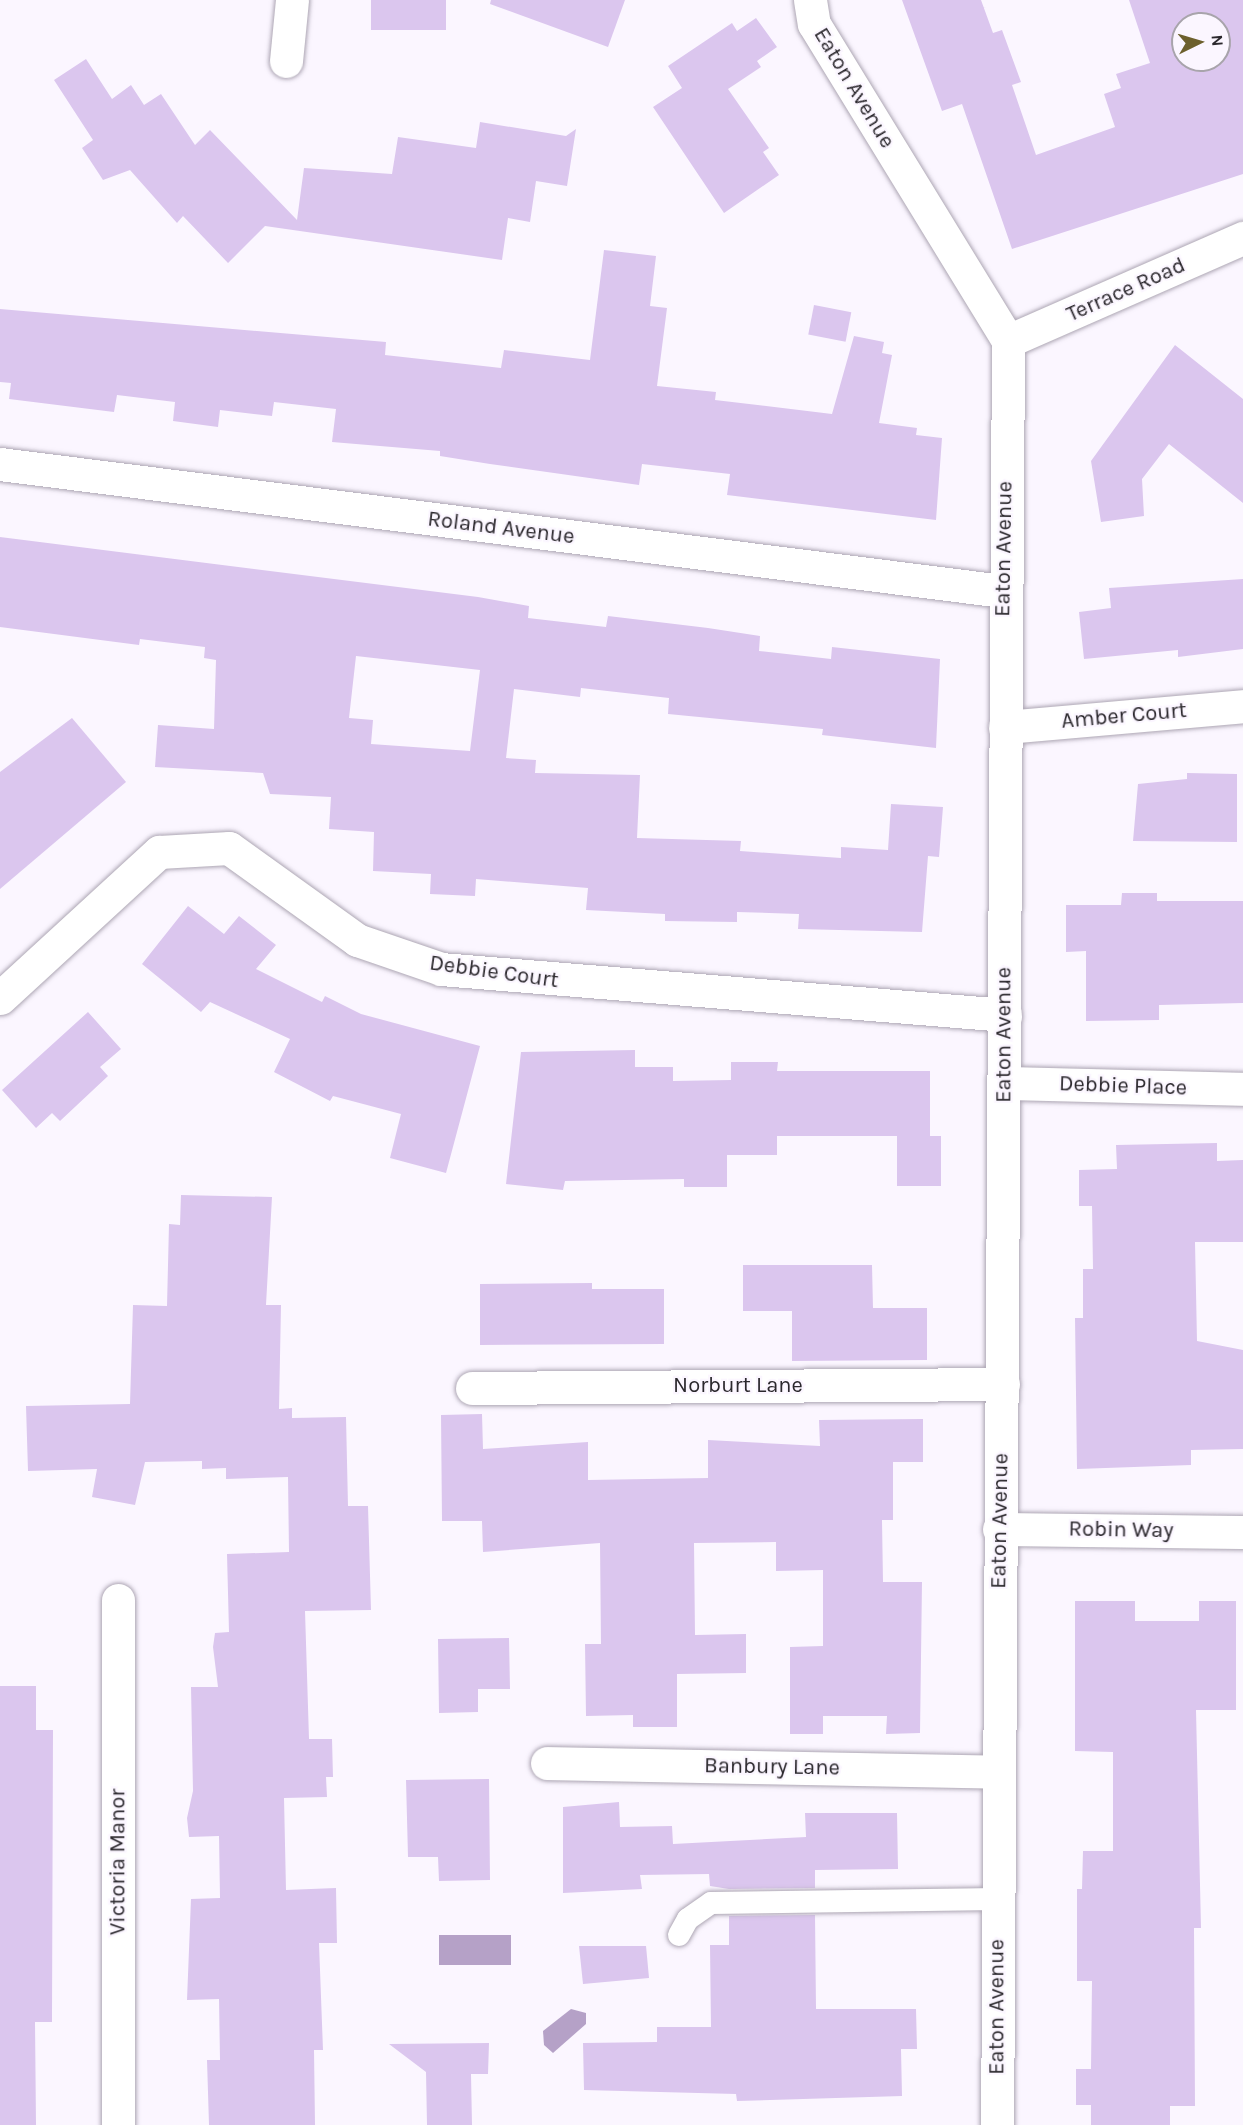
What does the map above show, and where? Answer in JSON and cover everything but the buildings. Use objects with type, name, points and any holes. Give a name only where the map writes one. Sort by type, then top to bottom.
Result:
[{"type":"street","points":[[286,61],[292,0]]},
{"type":"street","name":"Eaton Avenue","points":[[806,8],[1008,341],[1003,591],[1005,1015],[1003,1384],[997,1772],[997,2125]]},
{"type":"street","name":"Terrace Road","points":[[1008,341],[1243,238]]},
{"type":"street","name":"Roland Avenue","points":[[0,464],[1003,591]]},
{"type":"street","name":"Amber Court","points":[[1005,727],[1243,706]]},
{"type":"street","name":"Debbie Court","points":[[0,998],[159,852],[229,848],[357,939],[441,969],[1005,1015]]},
{"type":"street","name":"Debbie Place","points":[[1004,1083],[1243,1089]]},
{"type":"street","name":"Norburt Lane","points":[[472,1388],[1003,1384]]},
{"type":"street","name":"Robin Way","points":[[999,1529],[1243,1532]]},
{"type":"street","name":"Victoria Manor","points":[[118,1600],[118,2125]]},
{"type":"street","name":"Banbury Lane","points":[[547,1763],[997,1772]]},
{"type":"lane","points":[[679,1935],[688,1919],[711,1903],[998,1899]]},
{"type":"shaded area","points":[[439,1935],[511,1935],[511,1965],[439,1965]]},
{"type":"shaded area","points":[[571,2009],[586,2013],[586,2024],[553,2053],[544,2045],[543,2031]]}]
